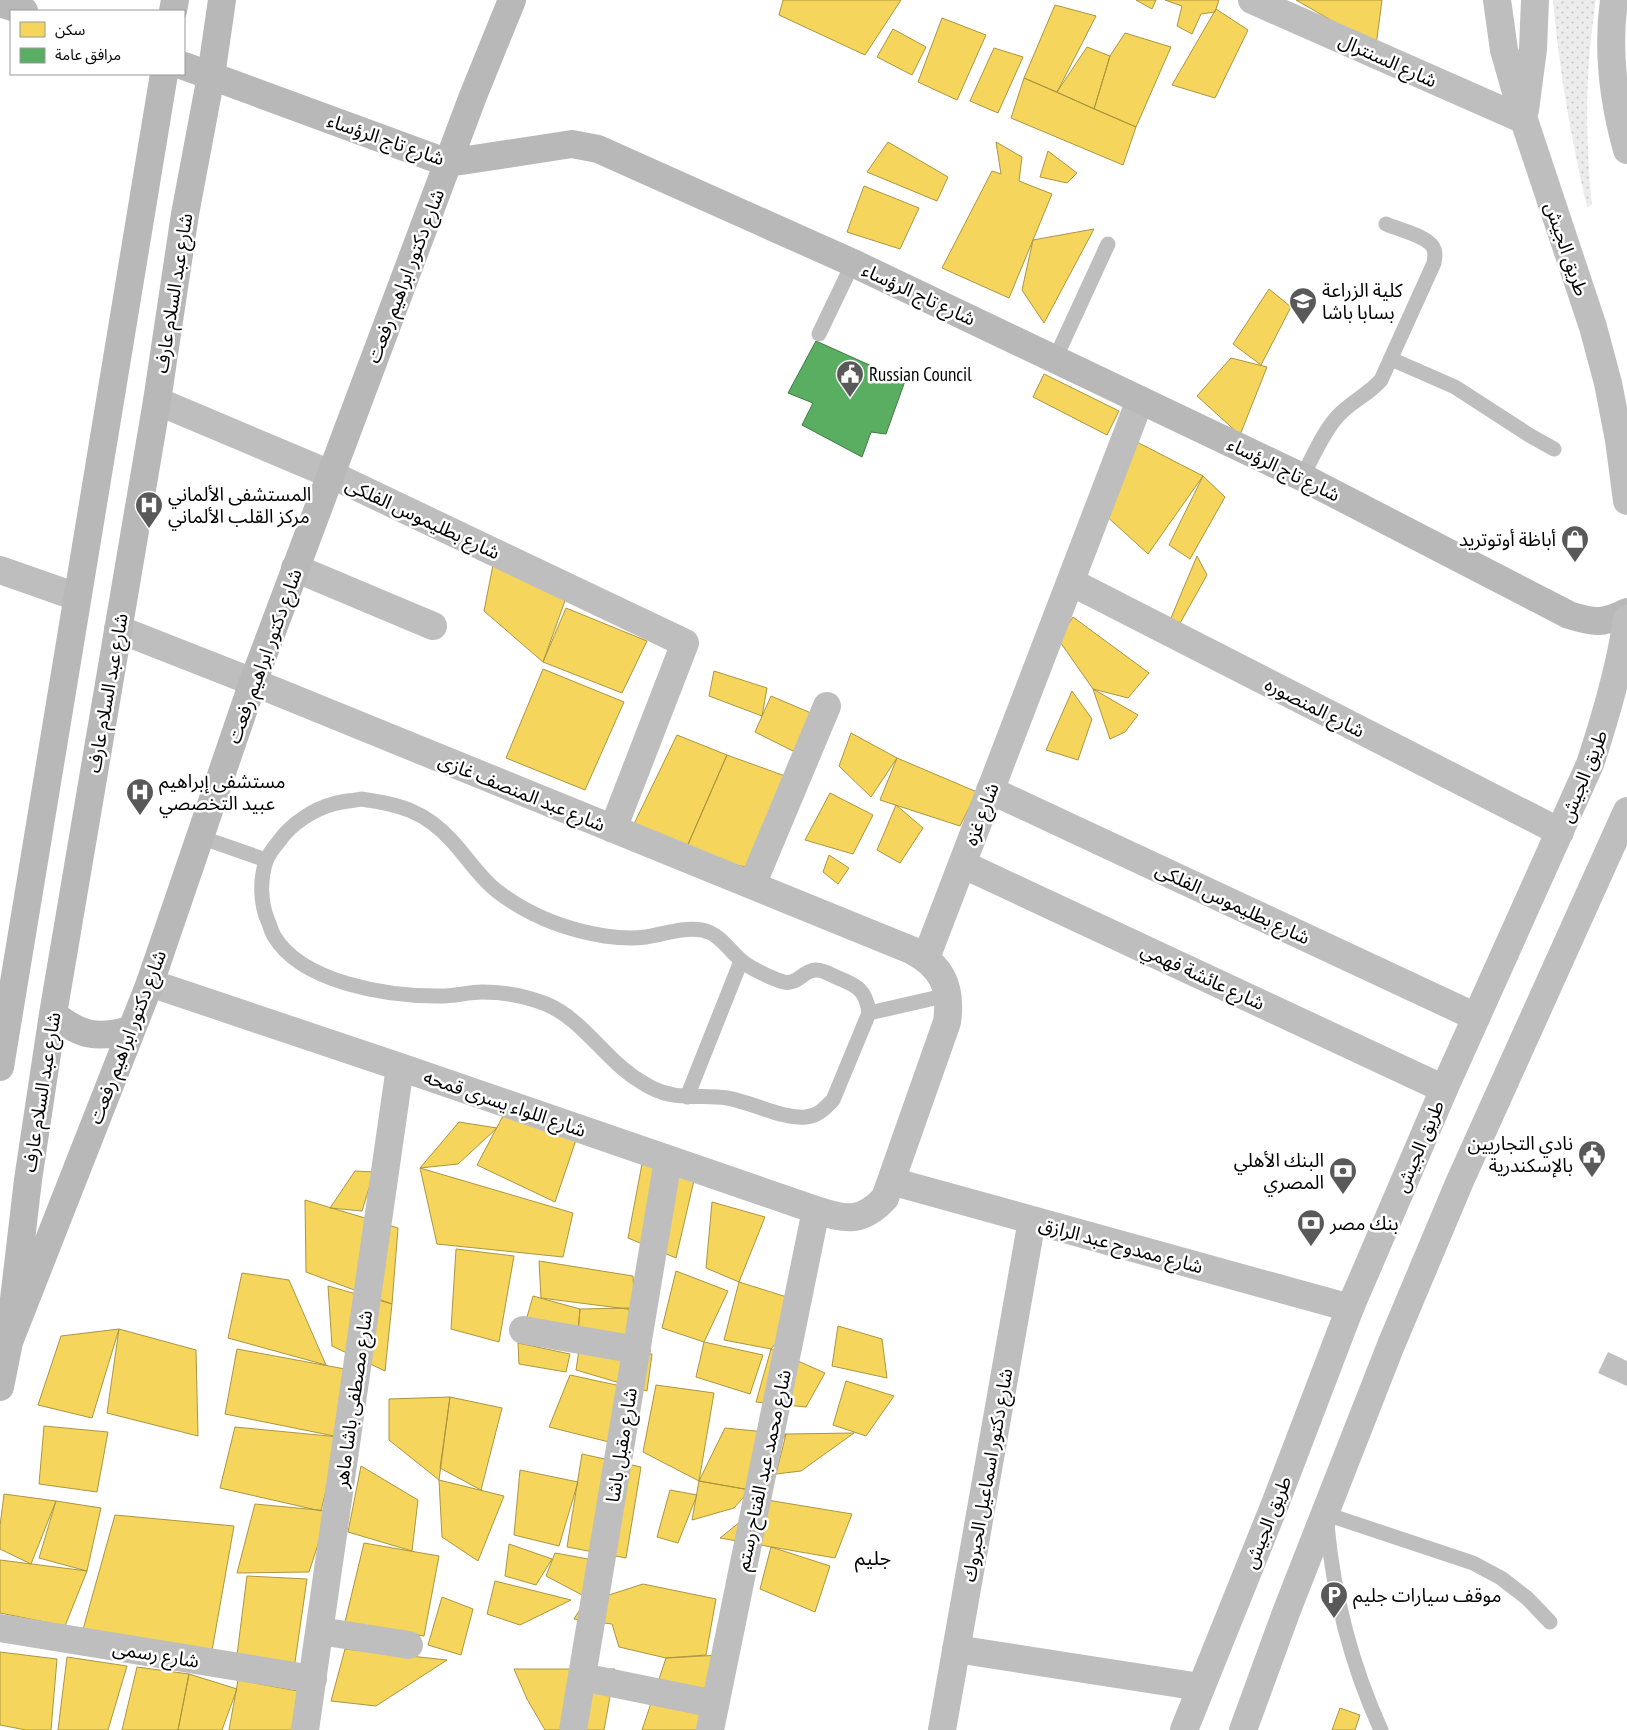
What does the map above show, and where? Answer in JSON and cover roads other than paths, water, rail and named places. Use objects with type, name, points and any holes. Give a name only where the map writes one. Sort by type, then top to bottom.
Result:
[{"type":"main road","name":"شارع السنترال","points":[[1252,0],[1524,120]]},
{"type":"main road","name":"طريق الجيش","points":[[1497,0],[1504,50],[1524,120],[1566,251],[1593,327],[1608,383],[1619,440],[1627,501]]},
{"type":"main road","points":[[1524,120],[1533,49],[1535,0]]},
{"type":"main road","points":[[1614,0],[1610,40],[1611,68],[1620,125],[1627,150]]},
{"type":"main road","name":"شارع غزه","points":[[926,958],[1140,400]]},
{"type":"main road","name":"شارع بطليموس الفلكى","points":[[157,401],[330,474],[685,642],[613,829]]},
{"type":"main road","points":[[295,568],[433,626]]},
{"type":"main road","points":[[0,570],[77,597]]},
{"type":"main road","name":"شارع المنصوره","points":[[1071,582],[1560,832]]},
{"type":"main road","name":"طريق الجيش","points":[[1184,1730],[1200,1686],[1275,1504],[1350,1308],[1444,1089],[1590,764],[1607,713],[1627,619]]},
{"type":"main road","name":"شارع عبد المنصف غازى","points":[[118,629],[752,885],[911,950],[926,958]]},
{"type":"main road","points":[[752,885],[827,706]]},
{"type":"main road","name":"شارع بطليموس الفلكى","points":[[990,790],[1476,1017]]},
{"type":"main road","points":[[1243,1730],[1287,1610],[1391,1345],[1460,1181],[1619,849],[1627,811]]},
{"type":"main road","name":"شارع عائشة فهمي","points":[[962,864],[1444,1089]]},
{"type":"main road","points":[[891,1181],[947,1022],[949,1008],[944,981],[936,968],[926,958]]},
{"type":"main road","name":"شارع اللواء يسرى قمحه","points":[[150,983],[846,1219],[861,1216],[875,1209],[885,1198],[891,1181]]},
{"type":"main road","name":"شارع مصطفى باشا ماهر","points":[[305,1730],[400,1067]]},
{"type":"main road","name":"شارع مقبل باشا","points":[[573,1730],[668,1160]]},
{"type":"main road","name":"شارع ممدوح عبد الرازق","points":[[891,1181],[1350,1308]]},
{"type":"main road","name":"شارع محمد عبد الفتاح رستم","points":[[710,1730],[816,1210]]},
{"type":"main road","name":"شارع دكتور اسماعيل الحبروك","points":[[942,1730],[1032,1220]]},
{"type":"main road","points":[[523,1330],[636,1350]]},
{"type":"main road","name":"شارع رسمى","points":[[0,1628],[313,1679]]},
{"type":"main road","points":[[320,1630],[409,1645]]},
{"type":"main road","points":[[956,1649],[1200,1686]]},
{"type":"main road","points":[[582,1677],[715,1704]]},
{"type":"street","name":"شارع عبد السلام عارف","points":[[0,1387],[9,1342],[28,1180],[52,1014],[157,401],[185,214],[211,76],[222,0]]},
{"type":"street","name":"شارع دكتور ابراهيم رفعت","points":[[9,1342],[150,983],[253,682],[448,162],[512,0]]},
{"type":"street","points":[[0,3],[21,10]]},
{"type":"street","name":"شارع تاج الرؤساء","points":[[185,66],[448,162],[572,144],[598,149],[852,263],[1302,477],[1569,615],[1589,622],[1611,620],[1627,612]]},
{"type":"street","points":[[0,1067],[9,955],[77,597],[164,75]]},
{"type":"street","points":[[52,1014],[69,1027],[89,1034],[110,1035],[132,1030]]},
{"type":"lane","points":[[1302,477],[1336,417],[1374,388],[1381,380],[1434,263],[1435,254],[1433,247],[1428,241],[1386,224]]},
{"type":"lane","points":[[1055,359],[1108,244]]},
{"type":"lane","points":[[819,334],[852,263]]},
{"type":"lane","points":[[1391,359],[1455,387],[1554,449]]},
{"type":"lane","points":[[361,799],[390,803],[413,811],[433,823],[452,841],[491,886],[530,912],[566,928],[625,938],[645,937],[684,928],[704,931],[722,940],[748,966],[784,982],[797,980],[816,970],[824,971],[856,985],[866,997],[869,1013],[833,1100],[822,1111],[808,1117],[793,1116],[728,1098],[687,1097],[658,1090],[636,1079],[610,1059],[574,1021],[546,1004],[515,995],[482,992],[439,996],[396,994],[354,986],[314,970],[292,956],[274,936],[264,912],[261,886],[266,860],[283,835],[305,816],[332,804],[361,799]]},
{"type":"lane","points":[[200,837],[266,860]]},
{"type":"lane","points":[[687,1097],[741,961]]},
{"type":"lane","points":[[869,1013],[948,995]]},
{"type":"lane","points":[[1381,1730],[1368,1701],[1342,1620],[1330,1557],[1326,1514],[1473,1562],[1501,1578],[1527,1598],[1550,1622]]},
{"type":"place","name":"كلية الزراعة بسابا باشا","points":[[1303,325]]},
{"type":"place","name":"Russian Council","points":[[850,398]]},
{"type":"place","name":"المستشفى الألماني مركز القلب الألماني","points":[[149,529]]},
{"type":"place","name":"أباظة أوتوتريد","points":[[1575,563]]},
{"type":"place","name":"مستشفى إبراهيم عبيد التخصصي","points":[[140,816]]},
{"type":"place","name":"نادي التجاريين بالإسكندرية","points":[[1592,1178]]},
{"type":"place","name":"البنك الأهلي المصري","points":[[1343,1195]]},
{"type":"place","name":"بنك مصر","points":[[1311,1247]]},
{"type":"place","name":"موقف سيارات جليم","points":[[1334,1619]]},
{"type":"district","name":"جليم","points":[[873,1558]]}]
